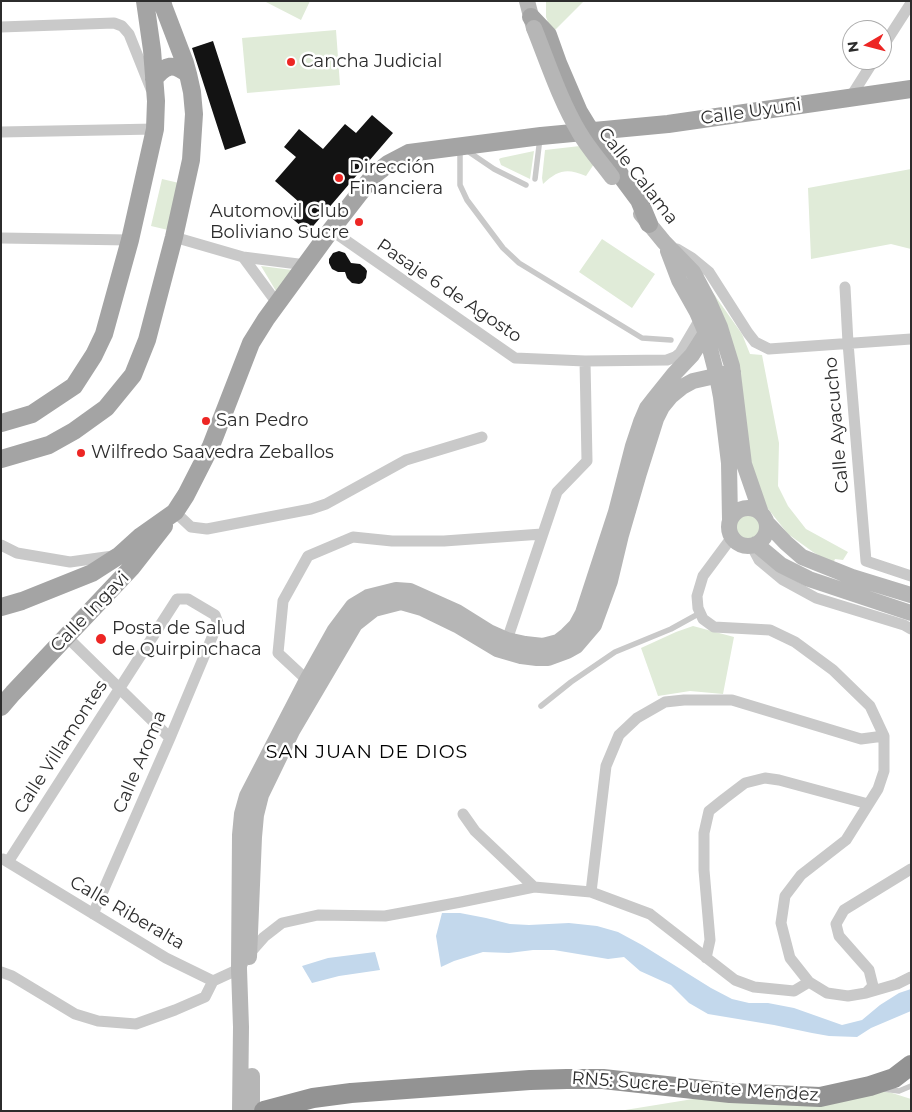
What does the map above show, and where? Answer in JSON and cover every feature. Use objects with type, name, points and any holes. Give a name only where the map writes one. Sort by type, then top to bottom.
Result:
[{"type":"highway","name":"RN5: Sucre-Puente Mendez","points":[[264,1111],[313,1098],[352,1093],[567,1079],[604,1079],[730,1093],[820,1097],[870,1086],[894,1078],[911,1065]]},
{"type":"main road","points":[[1,423],[32,414],[74,386],[94,355],[104,334],[130,240],[155,129],[156,101],[144,1]]},
{"type":"main road","points":[[1,459],[49,445],[74,431],[106,408],[133,375],[147,340],[174,237],[191,160],[194,114],[188,74],[162,1]]},
{"type":"main road","points":[[529,10],[548,35],[579,112],[604,153],[639,200],[649,224]]},
{"type":"main road","name":"Calle Calama","points":[[529,10],[555,81],[579,131],[596,156],[664,242]]},
{"type":"main road","points":[[149,32],[162,41],[170,35],[171,28]]},
{"type":"main road","points":[[152,64],[174,66],[188,74]]},
{"type":"main road","name":"Calle Uyuni","points":[[330,230],[373,176],[388,164],[408,153],[591,131],[668,124],[911,89]]},
{"type":"main road","name":"Calle Ingavi","points":[[1,707],[132,568],[175,512],[186,495],[211,446],[251,344],[266,319],[330,230]]},
{"type":"main road","points":[[664,242],[693,272],[708,300],[708,324],[725,374],[744,464],[764,518],[765,535],[753,545]]},
{"type":"main road","points":[[240,1111],[241,1027],[239,969],[240,835],[242,814],[247,796],[306,680],[335,630],[353,606],[368,597],[396,590],[410,591],[449,609],[506,640],[543,646],[558,642],[567,636],[576,626],[583,613],[616,512],[641,422],[654,399],[692,355],[708,324]]},
{"type":"main road","points":[[725,374],[722,397],[729,463],[730,531],[735,541],[740,544],[753,545],[781,565],[809,579],[911,613]]},
{"type":"main road","points":[[252,1111],[249,954],[256,815],[262,795],[292,731],[355,624],[374,609],[400,602],[422,608],[457,625],[497,649],[521,656],[548,658],[576,646],[594,625],[610,581],[639,473],[656,419],[662,407],[671,396],[693,381],[725,374]]},
{"type":"main road","points":[[730,520],[738,510],[744,508],[756,509],[786,543],[802,557],[911,595]]},
{"type":"main road","points":[[1,607],[22,601],[92,574],[120,555],[141,536],[175,512]]},
{"type":"street","points":[[892,32],[911,3]]},
{"type":"street","points":[[1,27],[114,23],[122,26],[152,64],[156,101]]},
{"type":"street","points":[[850,98],[868,70]]},
{"type":"street","points":[[1,132],[155,129]]},
{"type":"street","name":"Pasaje 6 de Agosto","points":[[330,230],[515,358],[585,361],[667,360],[680,353],[708,324]]},
{"type":"street","points":[[174,237],[243,256],[306,265]]},
{"type":"street","points":[[1,238],[130,240]]},
{"type":"street","name":"Calle Calama","points":[[664,242],[692,258],[709,272],[755,342],[769,349],[911,339]]},
{"type":"street","points":[[243,256],[277,304]]},
{"type":"street","name":"Calle Ayacucho","points":[[845,287],[866,561],[911,576]]},
{"type":"street","points":[[506,640],[557,492],[587,460],[585,361]]},
{"type":"street","points":[[175,512],[191,527],[207,529],[311,509],[326,504],[406,460],[482,437]]},
{"type":"street","points":[[306,680],[278,653],[283,601],[308,556],[353,537],[392,541],[444,541],[542,534]]},
{"type":"street","points":[[732,537],[703,576],[697,596],[698,608],[703,619],[714,627],[770,630],[795,642],[833,670],[870,706],[884,736],[884,771],[878,789],[846,840],[801,875],[786,896],[781,923],[790,958],[809,982],[827,993],[848,996],[866,993],[897,984],[911,977]]},
{"type":"street","points":[[1,545],[17,553],[70,562],[120,555]]},
{"type":"street","points":[[753,545],[759,560],[783,580],[816,598],[904,625],[911,629]]},
{"type":"street","name":"Calle Aroma","points":[[93,914],[218,623],[215,615],[188,599],[177,599]]},
{"type":"street","name":"Calle Villamontes","points":[[4,860],[120,689],[177,599]]},
{"type":"street","points":[[67,637],[170,738]]},
{"type":"street","points":[[591,892],[606,766],[619,735],[637,718],[665,702],[732,700],[861,739],[884,736]]},
{"type":"street","points":[[706,958],[710,940],[704,861],[704,833],[709,811],[746,784],[764,778],[779,780],[868,804]]},
{"type":"street","points":[[464,814],[475,831],[534,887]]},
{"type":"street","name":"Calle Riberalta","points":[[4,860],[166,958],[213,981]]},
{"type":"street","points":[[866,993],[873,986],[869,970],[839,936],[836,924],[844,910],[911,869]]},
{"type":"street","points":[[1,972],[12,976],[75,1014],[98,1020],[136,1024],[175,1010],[205,996],[213,981],[239,969],[264,937],[282,923],[318,915],[385,916],[534,887],[591,892],[650,914],[735,980],[754,987],[794,991],[809,982]]},
{"type":"lane","points":[[535,179],[549,136]]},
{"type":"lane","points":[[460,146],[494,169],[526,185]]},
{"type":"lane","points":[[460,146],[460,185],[467,200],[503,248],[519,263],[642,338],[672,340]]},
{"type":"lane","points":[[542,706],[571,682],[615,652],[671,629],[700,613]]},
{"type":"lane","points":[[870,1086],[899,1091],[911,1086]]},
{"type":"green space","points":[[264,1],[310,1],[301,20]]},
{"type":"green space","points":[[546,1],[584,1],[552,33],[546,17]]},
{"type":"green space","name":"Cancha Judicial","points":[[336,30],[340,85],[247,93],[242,38]]},
{"type":"green space","points":[[580,146],[594,164],[586,176],[568,171],[558,173],[543,184],[545,150]]},
{"type":"green space","points":[[534,151],[530,179],[501,165],[499,159],[501,158]]},
{"type":"green space","points":[[911,169],[911,249],[891,244],[811,259],[808,188]]},
{"type":"green space","points":[[162,179],[179,183],[168,230],[151,226]]},
{"type":"green space","points":[[602,239],[655,274],[632,308],[579,272]]},
{"type":"green space","points":[[261,266],[292,270],[276,291]]},
{"type":"green space","points":[[706,283],[742,334],[750,354],[762,355],[779,443],[778,486],[788,506],[806,529],[848,552],[843,560],[835,559],[833,564],[788,534],[761,500]]},
{"type":"green space","points":[[748,514],[757,518],[761,527],[757,536],[748,540],[739,536],[735,527],[739,518]]},
{"type":"green space","points":[[693,626],[734,637],[723,694],[690,691],[658,696],[641,648]]},
{"type":"green space","points":[[870,1086],[911,1099],[911,1111],[619,1111],[730,1093]]},
{"type":"water","points":[[442,913],[460,913],[510,924],[569,923],[597,926],[618,932],[732,999],[749,1003],[768,1003],[794,1008],[842,1025],[862,1020],[880,1005],[899,993],[911,989],[911,1011],[871,1028],[857,1037],[829,1036],[708,1014],[689,1003],[671,985],[640,971],[624,957],[608,959],[554,950],[509,953],[483,952],[441,967],[436,936]]},
{"type":"water","points":[[375,952],[380,970],[339,976],[312,983],[302,966],[328,958]]},
{"type":"building","points":[[213,41],[246,143],[225,150],[192,48]]},
{"type":"building","points":[[372,115],[393,133],[308,232],[288,215],[299,202],[275,181],[296,157],[284,147],[299,129],[323,149],[345,124],[356,133]]},
{"type":"building","points":[[339,251],[345,253],[351,263],[360,264],[365,268],[367,271],[366,278],[362,283],[352,283],[347,278],[345,272],[338,272],[332,269],[329,259],[333,253]]},
{"type":"place","name":"Cancha Judicial","points":[[291,62]]},
{"type":"place","name":"Dirección Financiera","points":[[339,178]]},
{"type":"place","name":"Automovil Club Boliviano Sucre","points":[[359,222]]},
{"type":"place","name":"San Pedro","points":[[206,421]]},
{"type":"place","name":"Wilfredo Saavedra Zeballos","points":[[81,453]]},
{"type":"place","name":"Posta de Salud de Quirpinchaca","points":[[101,639]]},
{"type":"district","name":"SAN JUAN DE DIOS","points":[[367,752]]}]
